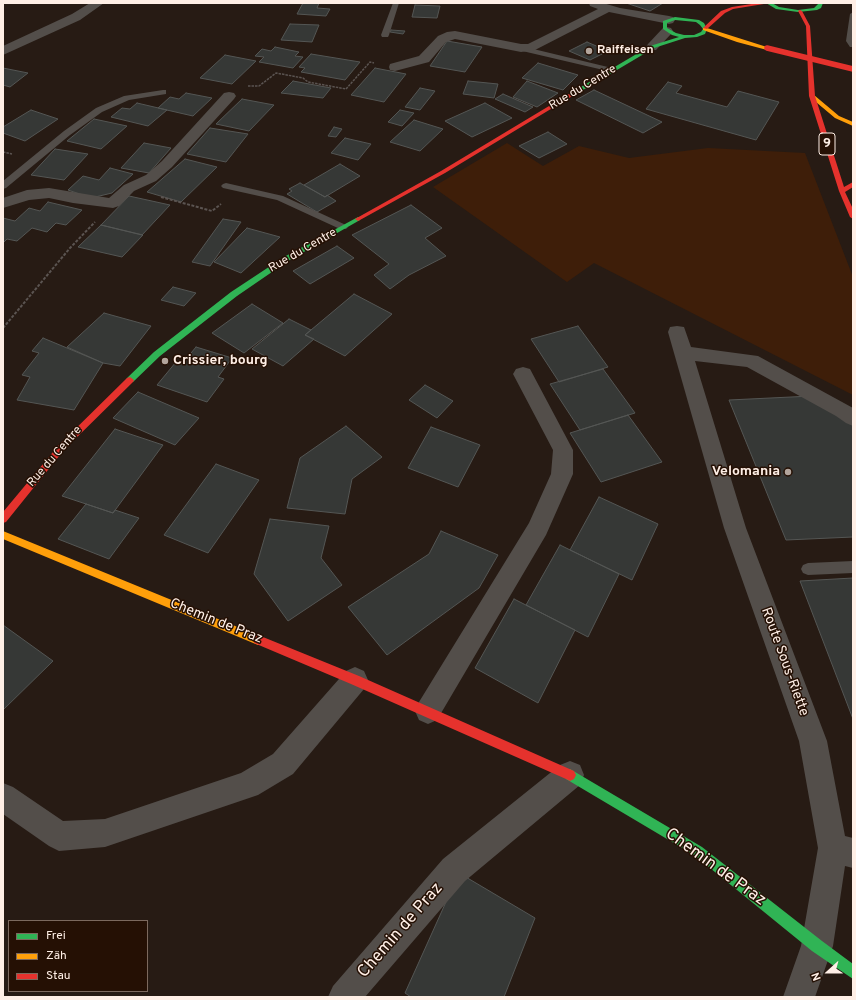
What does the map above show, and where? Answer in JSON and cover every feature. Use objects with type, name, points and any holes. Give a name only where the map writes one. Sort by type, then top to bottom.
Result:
[{"type":"street","points":[[3,51],[76,17],[98,3]]},
{"type":"street","points":[[590,3],[614,9],[631,18],[667,26],[690,19],[699,13]]},
{"type":"street","points":[[714,6],[723,3]]},
{"type":"street","points":[[697,35],[703,33],[705,28],[723,12],[732,8],[768,3],[778,8],[800,11],[815,9],[819,7],[821,3]]},
{"type":"street","points":[[394,67],[424,59],[442,39],[447,36],[455,35],[521,48],[531,47],[614,9]]},
{"type":"street","name":"9","points":[[800,11],[808,26],[812,96],[842,191],[853,217]]},
{"type":"street","points":[[690,19],[702,24],[705,28],[739,41]]},
{"type":"street","points":[[667,26],[674,34],[684,37]]},
{"type":"street","name":"Rue du Centre","points":[[652,47],[667,26]]},
{"type":"street","points":[[697,35],[739,41],[853,69]]},
{"type":"street","name":"Rue du Centre","points":[[3,519],[61,448],[96,412],[157,354],[234,294],[286,259],[443,172],[652,47],[684,37],[697,35]]},
{"type":"street","points":[[3,204],[27,195],[49,193],[73,198],[113,203],[129,188],[150,178],[167,164],[229,96]]},
{"type":"street","points":[[812,96],[837,117],[853,124]]},
{"type":"street","points":[[842,191],[853,184]]},
{"type":"street","name":"Route Sous-Riette","points":[[800,997],[817,946],[843,850],[813,741],[735,528],[680,343],[751,361],[843,411],[853,418]]},
{"type":"street","points":[[428,711],[538,528],[562,474],[563,450],[523,374]]},
{"type":"street","name":"Chemin de Praz","points":[[3,535],[355,680],[570,774],[698,851],[817,946],[853,972]]},
{"type":"street","points":[[3,797],[59,836],[105,833],[248,785],[283,764],[355,680]]},
{"type":"street","name":"Chemin de Praz","points":[[344,997],[454,870],[570,774]]},
{"type":"lane","points":[[385,35],[396,3]]},
{"type":"lane","points":[[853,14],[850,41],[853,45]]},
{"type":"lane","points":[[521,48],[612,70]]},
{"type":"lane","points":[[3,186],[67,133],[99,110],[127,98],[163,92]]},
{"type":"lane","points":[[226,186],[280,198],[343,227]]},
{"type":"lane","points":[[808,569],[853,567]]},
{"type":"path","points":[[229,96],[241,87],[259,86],[276,73],[303,78],[308,82],[346,89],[370,62],[394,67]]},
{"type":"path","points":[[129,188],[212,211],[242,190]]},
{"type":"path","points":[[3,328],[70,248],[113,203]]},
{"type":"shaded area","points":[[507,143],[543,166],[579,146],[629,158],[708,148],[805,153],[853,277],[853,395],[594,263],[567,282],[433,187]]},
{"type":"building","points":[[303,3],[319,3],[317,8],[330,9],[326,16],[297,14]]},
{"type":"building","points":[[626,3],[663,3],[650,11]]},
{"type":"building","points":[[415,5],[440,6],[437,18],[412,17]]},
{"type":"building","points":[[290,24],[319,25],[312,42],[281,40]]},
{"type":"building","points":[[391,30],[405,31],[403,34],[390,32]]},
{"type":"building","points":[[447,41],[482,47],[465,72],[430,66]]},
{"type":"building","name":"Raiffeisen","points":[[587,42],[608,51],[590,60],[569,51]]},
{"type":"building","points":[[275,47],[299,52],[295,56],[303,57],[293,68],[259,62],[264,57],[255,56],[262,49],[271,51]]},
{"type":"building","points":[[311,54],[360,62],[345,80],[301,72],[305,68],[299,67]]},
{"type":"building","points":[[225,55],[256,61],[232,84],[200,78]]},
{"type":"building","points":[[538,63],[578,75],[563,90],[522,78]]},
{"type":"building","points":[[3,68],[28,73],[10,87],[3,85]]},
{"type":"building","points":[[375,68],[406,74],[384,102],[351,95]]},
{"type":"building","points":[[293,81],[331,88],[323,98],[281,93]]},
{"type":"building","points":[[468,81],[498,84],[494,98],[463,94]]},
{"type":"building","points":[[527,81],[558,93],[537,107],[513,97]]},
{"type":"building","points":[[668,82],[682,86],[676,93],[727,107],[738,91],[779,102],[756,140],[646,109]]},
{"type":"building","points":[[420,88],[435,91],[420,110],[405,107]]},
{"type":"building","points":[[594,90],[662,122],[643,133],[576,100]]},
{"type":"building","points":[[186,93],[212,98],[193,116],[158,108],[170,97],[179,99]]},
{"type":"building","points":[[503,94],[533,107],[525,112],[495,99]]},
{"type":"building","points":[[242,99],[274,105],[249,131],[216,124]]},
{"type":"building","points":[[137,103],[167,110],[148,126],[111,117],[122,108],[130,109]]},
{"type":"building","points":[[485,103],[512,118],[472,137],[445,121]]},
{"type":"building","points":[[31,110],[58,119],[25,141],[3,133],[3,127]]},
{"type":"building","points":[[400,110],[414,113],[402,126],[388,122]]},
{"type":"building","points":[[94,119],[127,126],[101,149],[67,141]]},
{"type":"building","points":[[414,120],[443,129],[420,151],[390,142]]},
{"type":"building","points":[[334,127],[342,129],[336,137],[328,136]]},
{"type":"building","points":[[210,128],[248,134],[226,162],[187,154]]},
{"type":"building","points":[[548,132],[567,144],[539,158],[519,146]]},
{"type":"building","points":[[345,138],[371,144],[358,160],[331,153]]},
{"type":"building","points":[[144,143],[171,148],[149,173],[121,168]]},
{"type":"building","points":[[55,149],[88,154],[64,180],[31,175]]},
{"type":"building","points":[[185,159],[217,167],[181,202],[147,192]]},
{"type":"building","points":[[340,164],[360,176],[325,197],[304,185]]},
{"type":"building","points":[[110,168],[133,174],[112,193],[91,198],[68,190],[83,176],[99,180]]},
{"type":"building","points":[[300,183],[325,197],[327,195],[336,201],[317,212],[287,194],[292,191],[289,189]]},
{"type":"building","points":[[129,196],[170,205],[142,235],[101,225]]},
{"type":"building","points":[[48,202],[82,210],[66,225],[56,223],[47,232],[32,228],[17,241],[7,239],[3,243],[3,218],[15,221],[29,208],[40,211]]},
{"type":"building","points":[[411,205],[442,228],[425,238],[446,256],[409,275],[390,289],[374,275],[389,264],[352,235]]},
{"type":"building","points":[[223,219],[241,222],[210,266],[192,262]]},
{"type":"building","points":[[101,225],[143,235],[122,257],[78,247]]},
{"type":"building","points":[[247,228],[280,237],[241,273],[214,262]]},
{"type":"building","points":[[337,246],[354,258],[310,284],[293,271]]},
{"type":"building","points":[[173,287],[196,293],[184,306],[161,300]]},
{"type":"building","points":[[354,294],[392,314],[345,356],[305,335]]},
{"type":"building","points":[[252,304],[283,323],[244,353],[212,333]]},
{"type":"building","points":[[104,313],[151,326],[120,366],[103,363],[67,347]]},
{"type":"building","points":[[289,319],[311,330],[305,335],[314,339],[283,366],[252,349]]},
{"type":"building","points":[[578,326],[608,367],[559,382],[531,339]]},
{"type":"building","points":[[43,338],[103,363],[74,410],[17,400],[30,377],[22,375],[39,353],[32,351]]},
{"type":"building","points":[[196,347],[232,358],[218,377],[224,379],[207,402],[157,385],[176,362],[182,364]]},
{"type":"building","points":[[603,369],[635,413],[580,430],[550,384]]},
{"type":"building","points":[[425,385],[453,401],[437,418],[409,400]]},
{"type":"building","points":[[138,392],[199,418],[175,445],[113,418]]},
{"type":"building","points":[[812,396],[853,422],[853,537],[786,540],[729,400]]},
{"type":"building","points":[[628,415],[662,462],[601,482],[570,433]]},
{"type":"building","points":[[346,426],[382,457],[352,479],[345,514],[287,508],[300,458]]},
{"type":"building","points":[[431,427],[480,445],[458,487],[408,468]]},
{"type":"building","points":[[115,429],[163,445],[113,513],[62,496]]},
{"type":"building","points":[[216,464],[259,480],[208,553],[164,535]]},
{"type":"building","points":[[599,497],[658,524],[632,580],[570,550]]},
{"type":"building","points":[[86,504],[113,513],[115,510],[139,518],[109,559],[58,539]]},
{"type":"building","points":[[270,519],[329,526],[321,558],[342,585],[288,621],[254,574]]},
{"type":"building","points":[[441,531],[498,555],[479,588],[387,655],[348,607],[429,554]]},
{"type":"building","points":[[560,545],[619,574],[588,637],[526,605]]},
{"type":"building","points":[[853,578],[853,719],[800,581]]},
{"type":"building","points":[[514,599],[575,630],[538,703],[475,668]]},
{"type":"building","points":[[3,625],[53,661],[3,710]]},
{"type":"building","points":[[459,873],[535,918],[504,997],[411,997],[405,993]]},
{"type":"traffic: fast","points":[[768,3],[778,8],[798,11],[815,9],[819,7],[821,3]]},
{"type":"traffic: fast","points":[[675,18],[697,21],[702,24],[705,29],[703,33],[695,36],[684,37],[674,34],[665,29],[665,22],[675,18]]},
{"type":"traffic: fast","points":[[571,95],[652,47],[684,37]]},
{"type":"traffic: fast","points":[[130,380],[157,354],[234,294],[286,259],[358,219]]},
{"type":"traffic: fast","points":[[570,775],[698,851],[817,946],[853,972]]},
{"type":"traffic: slow","points":[[705,29],[739,41],[767,48]]},
{"type":"traffic: slow","points":[[812,96],[837,117],[853,124]]},
{"type":"traffic: slow","points":[[3,535],[258,640]]},
{"type":"traffic: jam","points":[[705,28],[723,12],[732,8],[768,3]]},
{"type":"traffic: jam","points":[[800,11],[808,26],[812,96],[842,191],[853,217]]},
{"type":"traffic: jam","points":[[767,48],[853,69]]},
{"type":"traffic: jam","points":[[358,219],[443,172],[571,95]]},
{"type":"traffic: jam","points":[[842,191],[853,184]]},
{"type":"traffic: jam","points":[[3,519],[61,448],[130,380]]},
{"type":"traffic: jam","points":[[258,640],[355,680],[570,775]]},
{"type":"place","name":"Raiffeisen","points":[[589,51]]},
{"type":"place","name":"Crissier, bourg","points":[[165,361]]},
{"type":"place","name":"Velomania","points":[[788,472]]}]
